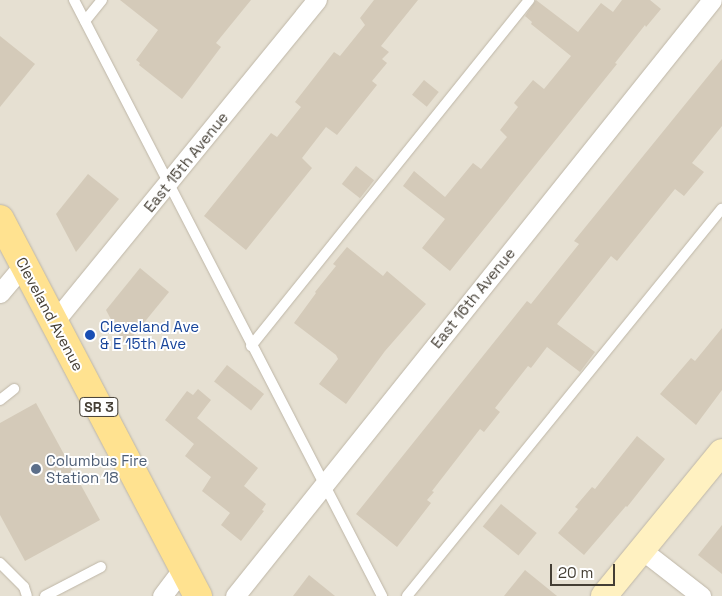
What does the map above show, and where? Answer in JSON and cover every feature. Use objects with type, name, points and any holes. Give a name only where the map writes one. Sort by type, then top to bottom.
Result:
[{"type":"main road","name":"Cleveland Avenue","points":[[0,219],[198,596]]},
{"type":"street","name":"East 15th Avenue","points":[[54,322],[168,185],[317,0]]},
{"type":"street","name":"East 16th Avenue","points":[[235,596],[712,0]]},
{"type":"street","points":[[0,292],[24,264]]},
{"type":"street","points":[[604,596],[722,452]]},
{"type":"street","points":[[642,550],[700,596]]},
{"type":"street","points":[[162,596],[183,568]]},
{"type":"lane","points":[[74,0],[382,596]]},
{"type":"lane","points":[[85,21],[102,0]]},
{"type":"lane","points":[[252,346],[530,0]]},
{"type":"lane","points":[[407,596],[722,209]]},
{"type":"lane","points":[[0,400],[14,389]]},
{"type":"lane","points":[[0,563],[24,587],[27,596]]},
{"type":"lane","points":[[45,596],[101,567]]},
{"type":"shaded area","points":[[0,0],[722,0],[722,596],[0,596]]},
{"type":"building","points":[[120,0],[251,0],[216,43],[221,47],[182,99],[139,65],[140,63],[136,60],[158,30]]},
{"type":"building","points":[[374,0],[418,0],[381,46],[389,52],[382,59],[387,63],[372,81],[377,85],[337,135],[326,127],[302,158],[312,168],[246,250],[204,216],[271,133],[277,137],[301,107],[295,102],[334,52],[340,56],[365,25],[360,18]]},
{"type":"building","points":[[536,0],[578,32],[601,3],[613,12],[622,0],[650,0],[661,9],[646,27],[645,25],[615,63],[617,64],[450,271],[422,248],[445,219],[403,186],[414,171],[445,197],[473,163],[481,169],[507,137],[500,130],[518,107],[514,103],[533,80],[544,89],[571,56],[531,24],[532,22],[525,16]]},
{"type":"building","points":[[0,36],[35,64],[0,107]]},
{"type":"building","points":[[722,59],[722,126],[692,163],[704,172],[684,196],[675,189],[617,261],[611,256],[557,324],[595,352],[580,372],[547,347],[531,368],[528,366],[495,408],[500,412],[484,432],[480,429],[432,491],[434,492],[427,500],[431,503],[397,547],[356,514],[527,301],[531,304],[579,244],[574,241]]},
{"type":"building","points":[[424,80],[439,92],[427,107],[412,95]]},
{"type":"building","points":[[356,166],[374,180],[360,198],[342,184]]},
{"type":"building","points":[[88,174],[119,199],[76,252],[56,214]]},
{"type":"building","points":[[347,247],[383,276],[387,271],[426,304],[385,351],[346,404],[319,384],[338,359],[336,355],[294,323],[336,266],[333,264]]},
{"type":"building","points":[[140,268],[169,292],[125,346],[106,310]]},
{"type":"building","points":[[722,328],[722,390],[696,425],[660,394],[691,358],[695,361]]},
{"type":"building","points":[[227,365],[264,394],[251,410],[214,382]]},
{"type":"building","points":[[198,389],[211,400],[197,418],[258,468],[244,486],[266,504],[262,510],[264,511],[241,541],[221,525],[230,513],[202,491],[211,477],[185,456],[194,444],[165,420],[187,391],[193,395]]},
{"type":"building","name":"Columbus Fire Station 18","points":[[36,403],[100,520],[25,561],[0,515],[0,423]]},
{"type":"building","points":[[637,436],[665,459],[627,507],[584,555],[558,533],[578,509],[575,507],[592,487],[595,489]]},
{"type":"building","points":[[501,504],[537,533],[518,555],[483,527]]},
{"type":"building","points":[[722,525],[722,574],[698,555]]},
{"type":"building","points":[[525,570],[557,596],[504,596]]},
{"type":"building","points":[[309,575],[335,596],[293,596]]},
{"type":"place","name":"Cleveland Ave & E 15th Ave","points":[[90,335]]},
{"type":"place","name":"Columbus Fire Station 18","points":[[36,469]]}]
